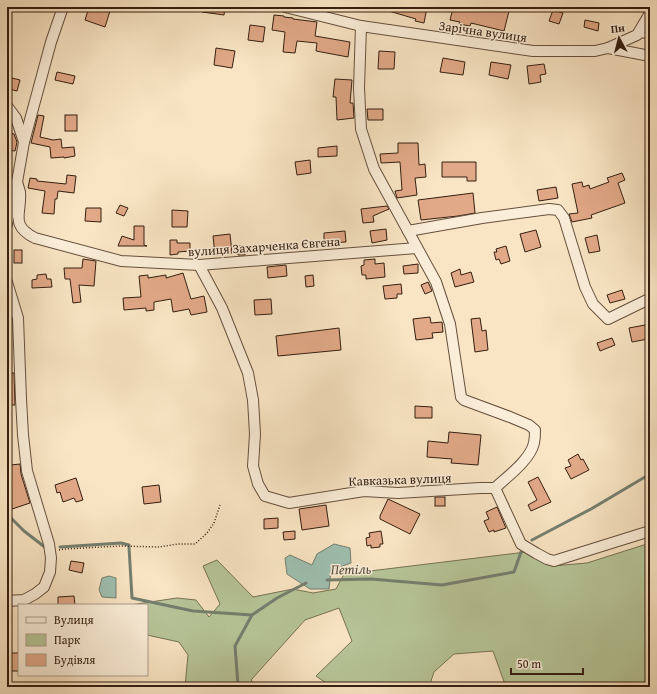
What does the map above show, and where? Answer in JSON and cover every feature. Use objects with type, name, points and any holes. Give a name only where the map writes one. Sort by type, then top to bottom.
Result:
[{"type":"street","points":[[7,224],[17,182],[24,142],[51,42],[63,7]]},
{"type":"street","name":"Зарічна вулиця","points":[[285,7],[361,26],[533,51],[596,51],[608,48],[637,34]]},
{"type":"street","points":[[637,34],[650,13]]},
{"type":"street","points":[[361,26],[359,88],[361,129],[374,169],[436,282],[450,324],[461,397],[464,400],[529,425],[535,430],[534,443],[527,456],[495,488],[522,544],[536,554],[554,561],[650,530]]},
{"type":"street","name":"Зарічна вулиця","points":[[608,48],[650,56]]},
{"type":"street","points":[[7,106],[16,118],[24,142]]},
{"type":"street","points":[[7,204],[11,191],[17,182]]},
{"type":"street","name":"вулиця Захарченка Євгена","points":[[17,182],[20,191],[18,221],[22,229],[29,235],[35,238],[121,261],[199,266],[417,248]]},
{"type":"street","points":[[408,232],[482,218],[549,209],[558,210],[564,218],[585,287],[593,304],[608,319],[649,299]]},
{"type":"street","name":"Кавказька вулиця","points":[[199,266],[222,308],[248,373],[253,400],[255,434],[253,466],[258,484],[264,496],[288,503],[364,491],[398,493],[495,488]]},
{"type":"street","points":[[7,282],[18,318],[21,413],[27,471],[49,544],[51,558],[50,572],[44,588],[24,600],[7,601]]},
{"type":"lane","points":[[637,34],[650,35]]},
{"type":"path","points":[[50,552],[64,549],[120,546],[159,547],[178,544],[195,544],[207,533],[214,523],[220,505]]},
{"type":"green space","points":[[650,543],[650,687],[506,687],[493,651],[454,654],[434,672],[429,687],[332,687],[316,676],[352,641],[339,608],[305,620],[251,680],[257,687],[185,687],[188,655],[179,642],[148,635],[148,604],[137,604],[177,598],[196,600],[209,617],[220,604],[203,566],[217,560],[253,597],[293,589],[313,593],[336,589],[344,574],[526,552],[552,566],[587,563]]},
{"type":"shaded area","points":[[334,544],[350,548],[351,563],[331,570],[329,589],[310,589],[287,574],[285,558],[290,555],[312,565],[317,554]]},
{"type":"shaded area","points":[[109,576],[116,578],[116,598],[102,597],[99,590],[102,578]]},
{"type":"building","points":[[89,7],[97,7],[110,11],[105,27],[85,20]]},
{"type":"building","points":[[203,7],[225,7],[224,15],[202,12]]},
{"type":"building","points":[[383,7],[427,7],[424,23],[415,21],[416,19],[382,9]]},
{"type":"building","points":[[463,7],[510,7],[504,31],[471,23],[470,26],[459,24],[460,22],[450,20],[453,8],[462,10]]},
{"type":"building","points":[[553,10],[563,13],[559,24],[549,21]]},
{"type":"building","points":[[274,15],[317,22],[315,36],[350,42],[348,57],[316,51],[317,43],[297,41],[295,53],[283,52],[285,32],[272,30]]},
{"type":"building","points":[[585,20],[599,23],[598,31],[584,27]]},
{"type":"building","points":[[250,25],[265,27],[263,42],[248,40]]},
{"type":"building","points":[[216,48],[235,51],[232,68],[214,65]]},
{"type":"building","points":[[379,51],[395,52],[394,69],[378,69]]},
{"type":"building","points":[[443,58],[465,62],[463,75],[440,72]]},
{"type":"building","points":[[491,62],[511,65],[508,79],[489,75]]},
{"type":"building","points":[[544,64],[546,74],[540,75],[541,82],[529,84],[527,66]]},
{"type":"building","points":[[57,72],[75,76],[73,84],[55,80]]},
{"type":"building","points":[[12,78],[20,80],[17,91],[9,89]]},
{"type":"building","points":[[335,79],[352,80],[350,103],[353,103],[354,118],[337,120],[336,97],[333,97]]},
{"type":"building","points":[[367,109],[383,109],[383,120],[368,120]]},
{"type":"building","points":[[38,115],[44,116],[40,137],[53,140],[61,139],[62,148],[74,147],[75,156],[51,158],[50,147],[31,143]]},
{"type":"building","points":[[65,115],[77,115],[77,131],[65,131]]},
{"type":"building","points":[[7,132],[14,134],[17,142],[15,151],[7,150]]},
{"type":"building","points":[[398,143],[418,143],[419,165],[425,164],[426,177],[415,178],[417,195],[397,198],[395,191],[402,190],[400,162],[381,163],[380,154],[398,153]]},
{"type":"building","points":[[337,146],[337,156],[318,157],[318,148]]},
{"type":"building","points":[[310,160],[311,173],[297,175],[295,162]]},
{"type":"building","points":[[442,162],[476,162],[476,181],[467,181],[467,177],[442,177]]},
{"type":"building","points":[[622,173],[625,180],[618,183],[625,203],[591,215],[592,218],[572,222],[569,214],[578,213],[572,184],[582,182],[583,187],[589,185],[590,189],[609,182],[607,178]]},
{"type":"building","points":[[67,175],[76,176],[74,193],[58,191],[57,199],[55,199],[54,214],[42,213],[45,191],[28,188],[30,178],[37,179],[37,181],[66,184]]},
{"type":"building","points":[[556,187],[558,198],[539,201],[537,190]]},
{"type":"building","points":[[473,193],[475,213],[421,220],[418,200]]},
{"type":"building","points":[[120,205],[128,208],[124,216],[116,213]]},
{"type":"building","points":[[387,206],[389,209],[373,216],[374,222],[363,223],[361,209]]},
{"type":"building","points":[[86,208],[101,208],[101,222],[85,221]]},
{"type":"building","points":[[172,210],[188,211],[187,227],[172,227]]},
{"type":"building","points":[[134,226],[144,226],[144,245],[147,246],[118,246],[122,236],[134,240]]},
{"type":"building","points":[[386,229],[387,240],[372,243],[370,231]]},
{"type":"building","points":[[536,230],[541,247],[525,252],[520,234]]},
{"type":"building","points":[[345,231],[346,242],[324,243],[324,233]]},
{"type":"building","points":[[230,234],[232,253],[215,255],[213,236]]},
{"type":"building","points":[[597,235],[600,251],[589,253],[585,238]]},
{"type":"building","points":[[170,240],[177,240],[177,243],[190,243],[190,251],[178,252],[178,254],[170,255]]},
{"type":"building","points":[[237,246],[244,246],[245,255],[238,255]]},
{"type":"building","points":[[506,246],[510,261],[501,264],[499,259],[496,260],[494,252],[497,252],[496,249]]},
{"type":"building","points":[[14,250],[22,250],[22,263],[14,263]]},
{"type":"building","points":[[83,259],[96,261],[94,286],[79,285],[81,302],[73,303],[70,279],[65,279],[64,268],[82,268]]},
{"type":"building","points":[[375,259],[375,264],[384,263],[385,277],[366,279],[366,275],[362,275],[361,266],[364,265],[364,260]]},
{"type":"building","points":[[418,264],[418,273],[404,274],[403,266]]},
{"type":"building","points":[[286,265],[287,276],[268,278],[267,267]]},
{"type":"building","points":[[460,269],[461,275],[471,272],[474,282],[455,287],[451,273]]},
{"type":"building","points":[[183,273],[191,299],[204,296],[207,312],[191,315],[189,309],[173,312],[171,299],[154,302],[154,310],[146,311],[146,308],[124,310],[123,298],[141,297],[139,276],[148,275],[148,278],[166,275],[166,278]]},
{"type":"building","points":[[46,274],[47,279],[51,279],[52,287],[32,288],[32,280],[37,279],[37,275]]},
{"type":"building","points":[[313,275],[314,286],[306,287],[305,276]]},
{"type":"building","points":[[428,282],[432,291],[425,294],[421,285]]},
{"type":"building","points":[[401,284],[402,294],[397,294],[397,298],[385,299],[383,286]]},
{"type":"building","points":[[622,290],[625,299],[610,303],[607,295]]},
{"type":"building","points":[[271,299],[272,314],[255,315],[254,300]]},
{"type":"building","points":[[430,317],[431,323],[442,322],[443,332],[432,333],[433,338],[416,340],[413,319]]},
{"type":"building","points":[[480,318],[482,331],[486,330],[488,350],[475,352],[471,319]]},
{"type":"building","points":[[645,325],[648,339],[632,342],[629,328]]},
{"type":"building","points":[[339,328],[341,350],[278,356],[276,336]]},
{"type":"building","points":[[612,338],[615,345],[600,351],[597,343]]},
{"type":"building","points":[[7,373],[14,373],[15,405],[7,405]]},
{"type":"building","points":[[415,406],[432,407],[432,418],[415,418]]},
{"type":"building","points":[[449,432],[481,435],[478,465],[451,463],[452,459],[427,457],[428,441],[448,443]]},
{"type":"building","points":[[578,454],[581,460],[583,459],[589,470],[571,479],[565,468],[571,466],[568,460]]},
{"type":"building","points":[[20,464],[21,474],[30,503],[12,509],[7,496],[7,467]]},
{"type":"building","points":[[538,477],[551,502],[531,511],[528,505],[537,500],[528,482]]},
{"type":"building","points":[[76,478],[83,500],[76,502],[74,498],[63,502],[60,492],[57,493],[55,485]]},
{"type":"building","points":[[159,485],[161,502],[144,504],[142,487]]},
{"type":"building","points":[[435,497],[445,497],[445,506],[435,506]]},
{"type":"building","points":[[388,499],[420,514],[410,534],[380,519]]},
{"type":"building","points":[[326,505],[329,526],[302,530],[299,509]]},
{"type":"building","points":[[497,507],[506,528],[489,532],[484,521],[489,519],[486,512]]},
{"type":"building","points":[[278,518],[278,528],[264,529],[264,519]]},
{"type":"building","points":[[295,531],[295,539],[284,540],[283,532]]},
{"type":"building","points":[[381,531],[383,544],[380,544],[380,547],[371,548],[371,545],[367,546],[366,538],[370,537],[369,533]]},
{"type":"building","points":[[71,561],[84,563],[82,573],[69,570]]},
{"type":"building","points":[[74,596],[75,604],[58,604],[58,597]]},
{"type":"building","points":[[10,653],[18,653],[18,671],[10,671]]},
{"type":"waterway","name":"Петіль","points":[[532,540],[591,509],[650,474]]},
{"type":"waterway","points":[[7,514],[24,531],[46,548]]},
{"type":"waterway","points":[[60,547],[121,543],[129,545]]},
{"type":"waterway","points":[[129,547],[132,598],[193,611],[252,615]]},
{"type":"waterway","name":"Петіль","points":[[327,580],[371,579],[442,585],[514,572],[521,552]]},
{"type":"waterway","name":"Петіль","points":[[236,687],[238,685],[235,646],[252,615],[277,598],[306,583]]}]
